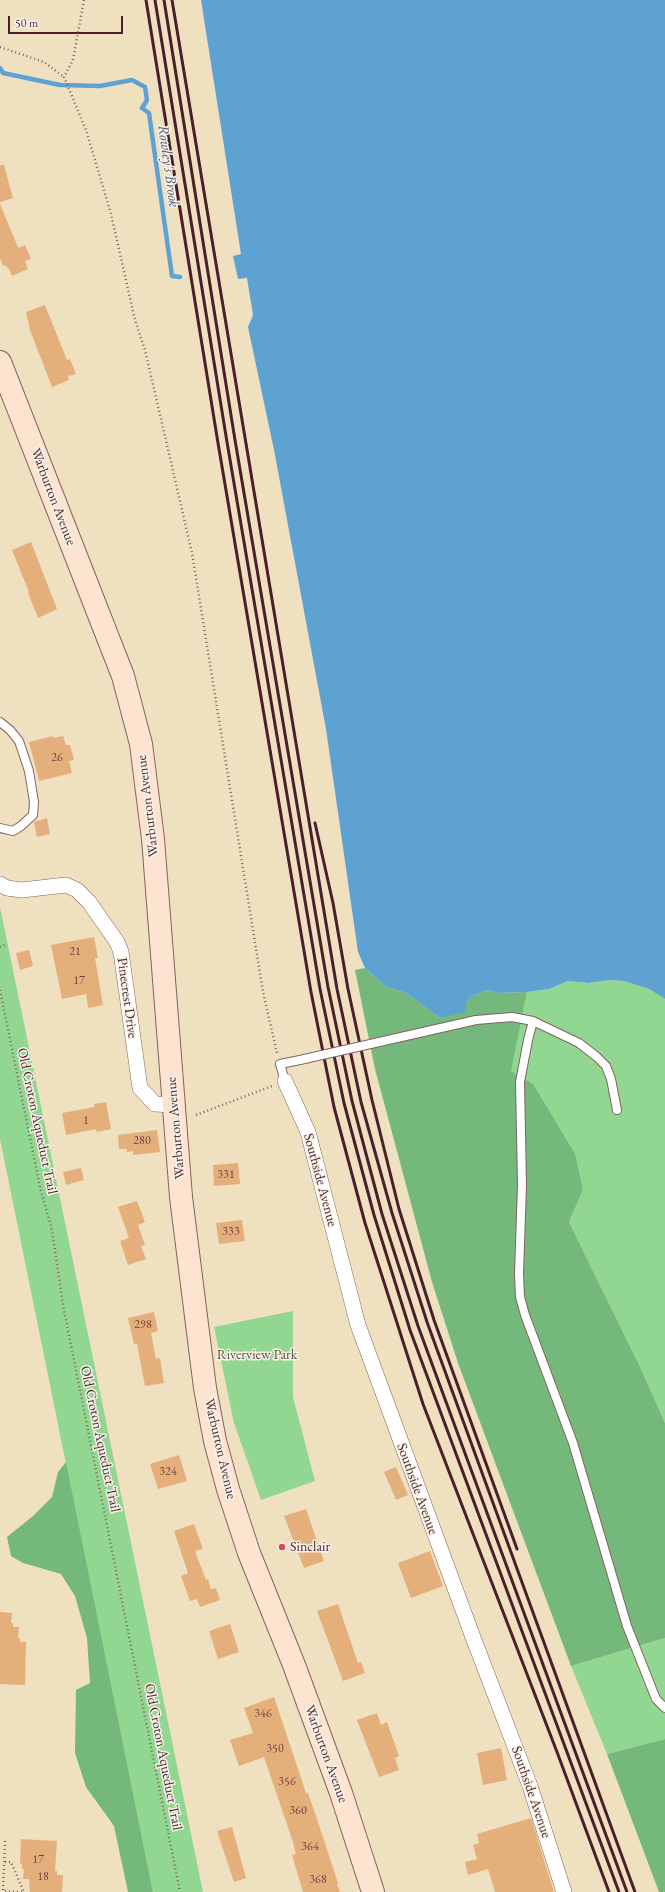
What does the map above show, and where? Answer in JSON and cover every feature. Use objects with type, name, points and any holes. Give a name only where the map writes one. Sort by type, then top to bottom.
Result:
[{"type":"street","name":"Warburton Avenue","points":[[0,362],[123,676],[140,744],[153,839],[182,1204],[205,1388],[215,1441],[228,1489],[249,1554],[294,1665],[331,1764],[373,1892]]},
{"type":"street","name":"Pinecrest Drive","points":[[0,884],[7,888],[22,890],[66,885],[77,890],[89,902],[117,942],[121,952],[140,1088],[155,1104],[174,1105]]},
{"type":"street","name":"Southside Avenue","points":[[285,1081],[308,1132],[358,1325],[471,1633],[530,1786],[564,1892]]},
{"type":"lane","points":[[0,722],[10,730],[19,741],[29,771],[34,802],[33,816],[21,826],[13,831],[0,828]]},
{"type":"lane","points":[[285,1081],[280,1064],[476,1020],[512,1017],[533,1022],[579,1043],[602,1062],[606,1066],[611,1079],[617,1110]]},
{"type":"lane","points":[[533,1022],[520,1082],[522,1178],[519,1274],[520,1297],[525,1315],[573,1442],[627,1626],[656,1699],[665,1708]]},
{"type":"path","points":[[64,77],[73,60],[84,0]]},
{"type":"path","points":[[0,47],[44,62],[64,77],[86,130],[111,214],[135,320],[146,350],[192,553],[263,992],[280,1064]]},
{"type":"path","points":[[0,948],[6,944]]},
{"type":"path","name":"Old Croton Aqueduct Trail","points":[[0,990],[40,1187],[52,1230],[66,1320],[180,1892]]},
{"type":"path","points":[[196,1115],[263,1090]]},
{"type":"path","points":[[5,1841],[3,1891],[24,1892],[11,1862],[5,1862]]},
{"type":"green space","points":[[0,907],[203,1892],[153,1892],[0,1139]]},
{"type":"green space","points":[[365,968],[385,986],[406,993],[440,1018],[466,1004],[470,997],[487,990],[498,993],[527,992],[511,1071],[533,1084],[575,1154],[583,1190],[569,1222],[641,1369],[665,1423],[665,1638],[571,1666],[458,1363],[432,1282],[375,1069],[355,970]]},
{"type":"green space","points":[[611,980],[624,981],[649,989],[665,999],[665,1423],[641,1369],[569,1222],[583,1190],[510,1071],[527,992],[549,989],[568,981],[588,983]]},
{"type":"green space","name":"Riverview Park","points":[[293,1311],[293,1397],[315,1481],[261,1500],[234,1423],[214,1327]]},
{"type":"green space","points":[[66,1462],[153,1892],[128,1892],[114,1826],[86,1787],[75,1753],[76,1690],[90,1683],[87,1638],[75,1596],[61,1574],[23,1563],[11,1556],[7,1537],[33,1516],[52,1497],[58,1472]]},
{"type":"green space","points":[[665,1638],[665,1739],[607,1754],[571,1666]]},
{"type":"green space","points":[[665,1739],[665,1892],[659,1892],[607,1754]]},
{"type":"water","points":[[201,0],[665,0],[665,999],[649,989],[624,981],[611,980],[588,983],[568,981],[549,989],[527,992],[498,993],[487,990],[470,997],[466,1004],[465,1012],[440,1018],[406,993],[385,986],[365,968],[358,952],[326,729],[274,450],[248,327],[253,315],[247,278],[238,279],[233,256],[241,254]]},
{"type":"building","points":[[0,165],[4,165],[13,198],[0,202]]},
{"type":"building","points":[[0,204],[17,245],[19,248],[25,245],[31,259],[25,261],[28,269],[12,276],[8,267],[7,268],[5,265],[3,266],[0,258]]},
{"type":"building","points":[[45,305],[67,360],[70,359],[76,374],[68,376],[69,380],[52,387],[30,330],[26,312]]},
{"type":"building","points":[[31,542],[57,609],[38,618],[12,550]]},
{"type":"building","points":[[53,736],[53,738],[63,736],[66,745],[70,745],[74,760],[69,761],[72,773],[39,781],[29,742]]},
{"type":"building","points":[[47,818],[50,834],[37,837],[34,822]]},
{"type":"building","points":[[94,937],[98,958],[95,958],[103,1005],[88,1008],[86,994],[62,999],[51,945]]},
{"type":"building","points":[[29,950],[33,966],[20,970],[16,953]]},
{"type":"building","points":[[106,1102],[111,1129],[97,1132],[96,1129],[66,1135],[62,1113],[95,1107],[94,1104]]},
{"type":"building","points":[[157,1130],[160,1152],[133,1155],[133,1151],[127,1152],[127,1149],[119,1149],[118,1135]]},
{"type":"building","points":[[238,1163],[240,1184],[214,1186],[213,1165]]},
{"type":"building","points":[[81,1168],[84,1180],[66,1185],[63,1172]]},
{"type":"building","points":[[137,1201],[145,1222],[138,1225],[145,1245],[141,1246],[146,1259],[128,1265],[120,1241],[129,1238],[118,1207]]},
{"type":"building","points":[[242,1220],[245,1241],[219,1244],[216,1223]]},
{"type":"building","points":[[154,1312],[158,1331],[151,1333],[156,1359],[160,1358],[164,1383],[145,1386],[137,1344],[134,1344],[128,1318]]},
{"type":"building","points":[[179,1455],[187,1481],[158,1489],[150,1464]]},
{"type":"building","points":[[396,1467],[408,1495],[396,1500],[384,1472]]},
{"type":"building","points":[[306,1509],[324,1561],[304,1568],[284,1516]]},
{"type":"building","points":[[194,1524],[203,1549],[195,1551],[206,1580],[208,1579],[211,1589],[216,1588],[220,1600],[200,1607],[197,1599],[190,1601],[181,1576],[188,1573],[174,1531]]},
{"type":"building","points":[[430,1551],[443,1586],[411,1598],[398,1563]]},
{"type":"building","points":[[338,1604],[358,1663],[361,1662],[365,1673],[343,1681],[317,1611]]},
{"type":"building","points":[[0,1612],[12,1613],[11,1623],[13,1623],[13,1627],[19,1627],[18,1638],[20,1638],[20,1642],[26,1642],[25,1685],[0,1684]]},
{"type":"building","points":[[230,1624],[239,1652],[218,1659],[209,1631]]},
{"type":"building","points":[[274,1697],[306,1793],[308,1793],[317,1819],[340,1892],[303,1892],[292,1855],[296,1854],[293,1842],[264,1757],[239,1766],[230,1740],[253,1733],[244,1708]]},
{"type":"building","points":[[377,1713],[381,1725],[387,1722],[399,1756],[395,1758],[399,1770],[379,1777],[357,1720]]},
{"type":"building","points":[[501,1748],[507,1780],[483,1785],[477,1753]]},
{"type":"building","points":[[531,1818],[554,1892],[495,1892],[488,1869],[468,1875],[465,1862],[477,1859],[473,1845],[479,1843],[477,1834]]},
{"type":"building","points":[[232,1827],[246,1878],[234,1882],[217,1831]]},
{"type":"building","points":[[21,1839],[57,1841],[55,1871],[57,1871],[57,1875],[63,1875],[62,1892],[30,1892],[29,1879],[23,1879],[24,1869],[22,1869],[22,1864],[20,1864]]},
{"type":"waterway","name":"Rowley's Brook","points":[[0,68],[3,73],[60,85],[100,86],[132,80],[145,87],[147,100],[142,108],[149,113],[172,276],[180,277]]},
{"type":"railway","points":[[146,0],[218,443],[311,992],[334,1107],[365,1223],[423,1404],[557,1752],[609,1892]]},
{"type":"railway","points":[[155,0],[227,442],[320,989],[344,1103],[374,1215],[410,1330],[619,1892]]},
{"type":"railway","points":[[164,0],[235,440],[328,987],[352,1101],[382,1214],[418,1326],[627,1892]]},
{"type":"railway","points":[[172,0],[337,989],[361,1102],[392,1213],[427,1322],[635,1892]]},
{"type":"railway","points":[[315,823],[333,903],[348,989],[372,1100],[399,1209],[434,1320],[517,1549]]},
{"type":"place","name":"Sinclair","points":[[282,1547]]}]
